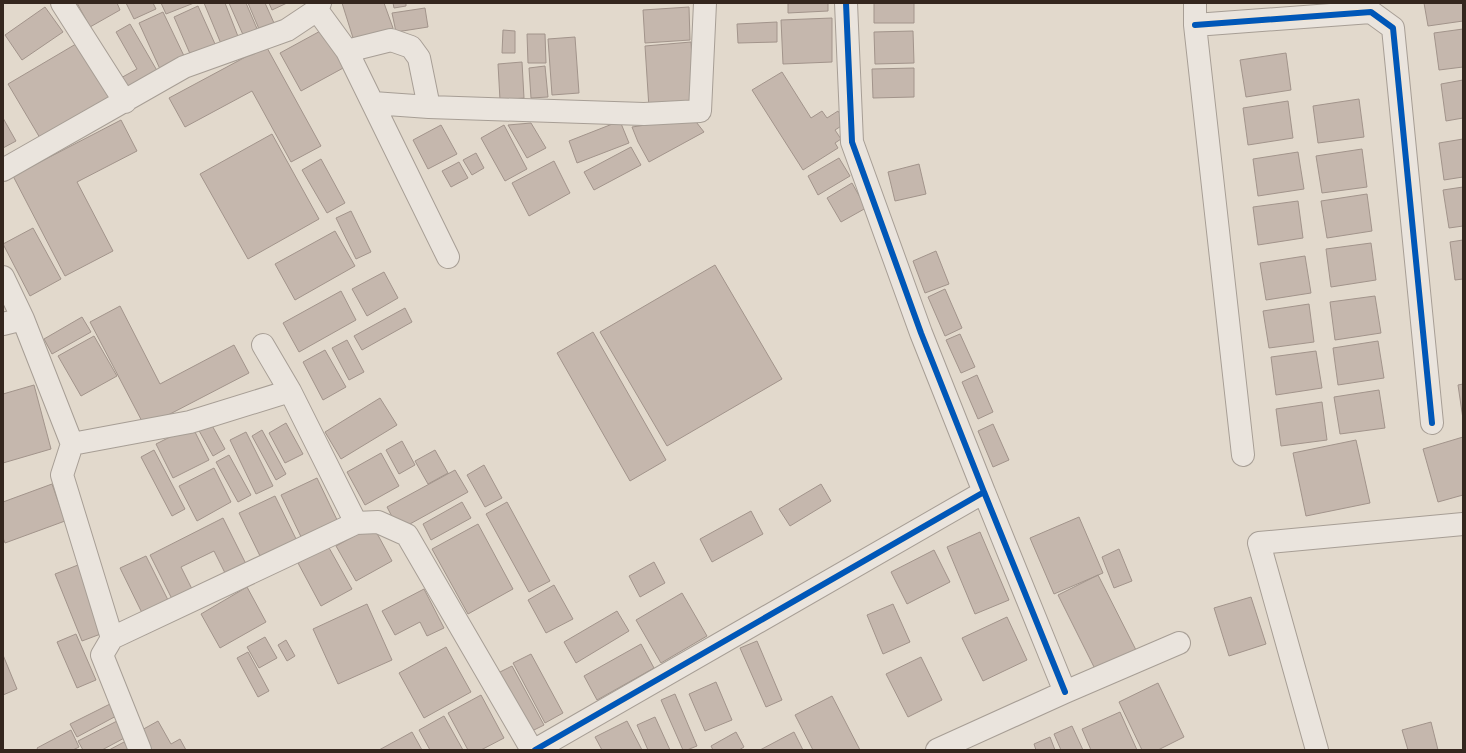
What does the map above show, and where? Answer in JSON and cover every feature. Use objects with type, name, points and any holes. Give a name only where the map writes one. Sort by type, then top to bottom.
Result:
[{"type":"street","points":[[62,3],[125,102]]},
{"type":"street","points":[[373,103],[429,107],[644,114],[700,111],[705,3]]},
{"type":"street","points":[[846,3],[852,142],[921,333],[1065,692]]},
{"type":"street","points":[[1195,3],[1196,25],[1243,456]]},
{"type":"street","points":[[3,170],[39,148],[125,102],[184,67],[287,30],[319,6],[347,51],[448,257]]},
{"type":"street","points":[[1196,25],[1371,12],[1393,28],[1432,423]]},
{"type":"street","points":[[347,51],[391,40],[411,47],[419,58],[429,107]]},
{"type":"street","points":[[3,277],[13,322],[72,444],[62,475],[112,638]]},
{"type":"street","points":[[263,345],[290,391],[356,523]]},
{"type":"street","points":[[72,444],[190,422],[290,391]]},
{"type":"street","points":[[535,750],[984,492]]},
{"type":"street","points":[[140,750],[102,655],[112,638],[356,523],[378,522],[407,535],[532,750]]},
{"type":"street","points":[[1317,750],[1259,543],[1463,524]]},
{"type":"street","points":[[937,750],[1065,692],[1179,643]]},
{"type":"building","points":[[77,3],[117,3],[120,10],[90,27]]},
{"type":"building","points":[[126,3],[153,3],[156,9],[134,19]]},
{"type":"building","points":[[161,3],[194,3],[166,14]]},
{"type":"building","points":[[204,3],[225,3],[239,39],[222,46]]},
{"type":"building","points":[[229,3],[246,3],[258,31],[244,37]]},
{"type":"building","points":[[248,3],[265,3],[274,23],[259,29]]},
{"type":"building","points":[[269,3],[287,3],[272,10]]},
{"type":"building","points":[[342,3],[384,3],[393,28],[354,41]]},
{"type":"building","points":[[393,3],[406,3],[406,6],[394,8]]},
{"type":"building","points":[[788,3],[828,3],[828,11],[788,13]]},
{"type":"building","points":[[874,3],[914,3],[914,23],[874,23]]},
{"type":"building","points":[[1424,3],[1463,3],[1463,21],[1428,26]]},
{"type":"building","points":[[198,6],[215,44],[191,56],[174,17]]},
{"type":"building","points":[[45,7],[63,32],[22,60],[5,35]]},
{"type":"building","points":[[689,7],[690,40],[645,43],[643,10]]},
{"type":"building","points":[[425,8],[428,27],[396,32],[392,13]]},
{"type":"building","points":[[163,12],[185,58],[160,69],[139,23]]},
{"type":"building","points":[[832,18],[832,62],[783,64],[781,20]]},
{"type":"building","points":[[777,22],[777,42],[738,43],[737,24]]},
{"type":"building","points":[[130,24],[159,74],[126,92],[119,79],[137,69],[116,32]]},
{"type":"building","points":[[324,29],[345,67],[301,91],[280,53]]},
{"type":"building","points":[[1463,29],[1463,67],[1439,70],[1434,33]]},
{"type":"building","points":[[503,30],[515,31],[515,53],[502,53]]},
{"type":"building","points":[[913,31],[914,63],[875,64],[874,32]]},
{"type":"building","points":[[527,34],[545,34],[546,63],[528,63]]},
{"type":"building","points":[[575,37],[579,93],[552,95],[548,39]]},
{"type":"building","points":[[81,41],[113,95],[40,138],[8,84]]},
{"type":"building","points":[[691,42],[695,105],[649,108],[645,46]]},
{"type":"building","points":[[266,46],[321,146],[291,162],[252,91],[185,127],[169,98]]},
{"type":"building","points":[[1286,53],[1291,90],[1246,97],[1240,60]]},
{"type":"building","points":[[522,62],[524,98],[500,100],[498,64]]},
{"type":"building","points":[[545,66],[548,97],[531,98],[529,68]]},
{"type":"building","points":[[914,68],[914,97],[873,98],[872,69]]},
{"type":"building","points":[[782,72],[811,118],[822,111],[827,118],[838,111],[846,123],[835,130],[841,139],[835,143],[838,148],[803,170],[752,90]]},
{"type":"building","points":[[1463,80],[1463,118],[1446,121],[1441,84]]},
{"type":"building","points":[[1359,99],[1364,137],[1318,143],[1313,106]]},
{"type":"building","points":[[1288,101],[1293,138],[1248,145],[1243,108]]},
{"type":"building","points":[[3,118],[16,141],[3,148]]},
{"type":"building","points":[[693,118],[704,132],[649,162],[632,127]]},
{"type":"building","points":[[121,120],[137,151],[77,182],[113,251],[65,276],[13,176]]},
{"type":"building","points":[[620,121],[629,143],[577,163],[569,141]]},
{"type":"building","points":[[531,123],[546,148],[527,158],[508,125]]},
{"type":"building","points":[[441,125],[457,154],[428,169],[413,140]]},
{"type":"building","points":[[504,125],[527,169],[505,181],[481,138]]},
{"type":"building","points":[[272,134],[319,219],[248,259],[200,174]]},
{"type":"building","points":[[1463,139],[1463,177],[1444,180],[1439,143]]},
{"type":"building","points":[[631,147],[641,165],[594,190],[584,172]]},
{"type":"building","points":[[1362,149],[1367,187],[1322,193],[1316,156]]},
{"type":"building","points":[[1298,152],[1304,189],[1258,196],[1253,159]]},
{"type":"building","points":[[476,153],[484,168],[472,175],[463,160]]},
{"type":"building","points":[[839,158],[850,176],[818,195],[808,176]]},
{"type":"building","points":[[321,159],[345,203],[327,213],[302,170]]},
{"type":"building","points":[[554,161],[570,193],[529,216],[512,183]]},
{"type":"building","points":[[459,162],[468,178],[451,187],[442,171]]},
{"type":"building","points":[[919,164],[926,194],[895,201],[888,172]]},
{"type":"building","points":[[852,183],[866,208],[841,222],[827,198]]},
{"type":"building","points":[[1463,187],[1463,226],[1449,228],[1443,190]]},
{"type":"building","points":[[1367,194],[1372,231],[1327,238],[1321,201]]},
{"type":"building","points":[[1298,201],[1303,238],[1258,245],[1253,207]]},
{"type":"building","points":[[351,211],[371,252],[356,259],[336,218]]},
{"type":"building","points":[[33,228],[61,279],[30,296],[3,244]]},
{"type":"building","points":[[335,231],[355,266],[295,300],[275,264]]},
{"type":"building","points":[[1463,240],[1463,279],[1455,280],[1450,242]]},
{"type":"building","points":[[1371,243],[1376,280],[1331,287],[1326,249]]},
{"type":"building","points":[[936,251],[949,284],[925,293],[913,261]]},
{"type":"building","points":[[1305,256],[1311,293],[1266,300],[1260,263]]},
{"type":"building","points":[[715,265],[782,379],[667,446],[600,332]]},
{"type":"building","points":[[384,272],[398,298],[367,316],[352,289]]},
{"type":"building","points":[[945,289],[962,328],[945,336],[928,297]]},
{"type":"building","points":[[341,291],[356,320],[299,352],[283,323]]},
{"type":"building","points":[[1375,296],[1381,333],[1335,340],[1330,302]]},
{"type":"building","points":[[1309,304],[1314,342],[1269,348],[1263,311]]},
{"type":"building","points":[[120,306],[160,384],[234,345],[249,373],[145,427],[90,322]]},
{"type":"building","points":[[405,308],[412,322],[362,350],[354,336]]},
{"type":"building","points":[[82,317],[91,332],[52,354],[44,339]]},
{"type":"building","points":[[593,332],[666,460],[630,481],[557,353]]},
{"type":"building","points":[[960,334],[975,367],[961,373],[946,340]]},
{"type":"building","points":[[94,336],[117,376],[81,396],[58,356]]},
{"type":"building","points":[[347,340],[364,372],[349,380],[332,348]]},
{"type":"building","points":[[1378,341],[1384,378],[1338,385],[1333,348]]},
{"type":"building","points":[[325,350],[346,387],[323,400],[303,362]]},
{"type":"building","points":[[1316,351],[1322,388],[1276,395],[1271,357]]},
{"type":"building","points":[[977,375],[993,412],[978,419],[962,382]]},
{"type":"building","points":[[1463,384],[1463,419],[1458,385]]},
{"type":"building","points":[[34,385],[51,449],[3,463],[3,394]]},
{"type":"building","points":[[1379,390],[1385,428],[1340,434],[1334,397]]},
{"type":"building","points":[[380,398],[397,425],[341,459],[325,432]]},
{"type":"building","points":[[1322,402],[1327,440],[1281,446],[1276,409]]},
{"type":"building","points":[[209,420],[225,449],[213,456],[197,427]]},
{"type":"building","points":[[286,423],[303,454],[285,463],[269,433]]},
{"type":"building","points":[[993,424],[1009,460],[993,467],[978,431]]},
{"type":"building","points":[[192,426],[209,460],[173,478],[156,444]]},
{"type":"building","points":[[262,430],[286,474],[276,480],[252,436]]},
{"type":"building","points":[[246,432],[273,486],[256,494],[230,440]]},
{"type":"building","points":[[1463,437],[1463,495],[1438,502],[1423,449]]},
{"type":"building","points":[[1356,440],[1370,503],[1306,516],[1293,453]]},
{"type":"building","points":[[402,441],[415,465],[399,474],[386,450]]},
{"type":"building","points":[[154,450],[185,509],[172,516],[141,457]]},
{"type":"building","points":[[435,450],[448,473],[428,484],[415,461]]},
{"type":"building","points":[[381,453],[399,486],[365,505],[347,472]]},
{"type":"building","points":[[229,455],[251,495],[238,502],[216,462]]},
{"type":"building","points":[[484,465],[502,498],[485,507],[467,475]]},
{"type":"building","points":[[214,468],[231,502],[197,521],[179,486]]},
{"type":"building","points":[[455,470],[468,492],[399,530],[387,507]]},
{"type":"building","points":[[317,478],[339,524],[303,541],[281,495]]},
{"type":"building","points":[[52,484],[65,521],[5,543],[3,538],[3,502]]},
{"type":"building","points":[[821,484],[831,501],[790,526],[779,509]]},
{"type":"building","points":[[275,496],[298,543],[262,560],[239,513]]},
{"type":"building","points":[[462,502],[471,518],[431,540],[423,524]]},
{"type":"building","points":[[507,502],[550,581],[529,592],[486,514]]},
{"type":"building","points":[[751,511],[763,534],[712,562],[700,539]]},
{"type":"building","points":[[1079,517],[1103,573],[1054,594],[1030,538]]},
{"type":"building","points":[[223,518],[247,566],[227,577],[214,551],[181,567],[194,593],[174,603],[150,555]]},
{"type":"building","points":[[478,524],[513,589],[468,614],[432,549]]},
{"type":"building","points":[[373,526],[392,561],[356,581],[336,546]]},
{"type":"building","points":[[980,532],[1009,600],[975,614],[947,547]]},
{"type":"building","points":[[328,546],[352,589],[321,606],[298,563]]},
{"type":"building","points":[[1119,549],[1132,581],[1114,588],[1102,557]]},
{"type":"building","points":[[934,550],[950,582],[907,604],[891,572]]},
{"type":"building","points":[[146,556],[170,604],[144,617],[120,568]]},
{"type":"building","points":[[654,562],[665,583],[640,597],[629,576]]},
{"type":"building","points":[[78,565],[106,632],[82,641],[55,574]]},
{"type":"building","points":[[1098,575],[1138,654],[1098,675],[1058,595]]},
{"type":"building","points":[[554,585],[573,619],[546,633],[528,600]]},
{"type":"building","points":[[247,587],[266,622],[220,648],[201,614]]},
{"type":"building","points":[[424,589],[444,628],[427,636],[420,622],[395,635],[382,611]]},
{"type":"building","points":[[682,593],[707,636],[661,663],[636,620]]},
{"type":"building","points":[[1251,597],[1266,644],[1229,656],[1214,608]]},
{"type":"building","points":[[367,604],[392,660],[338,684],[313,629]]},
{"type":"building","points":[[893,604],[910,642],[883,654],[867,615]]},
{"type":"building","points":[[617,611],[629,631],[576,663],[564,642]]},
{"type":"building","points":[[1007,617],[1027,660],[983,681],[962,638]]},
{"type":"building","points":[[76,634],[96,680],[77,688],[57,642]]},
{"type":"building","points":[[265,637],[277,658],[259,668],[247,647]]},
{"type":"building","points":[[286,640],[295,656],[287,661],[278,645]]},
{"type":"building","points":[[757,641],[782,700],[766,707],[740,648]]},
{"type":"building","points":[[641,644],[654,668],[597,700],[584,676]]},
{"type":"building","points":[[446,647],[471,692],[424,718],[399,673]]},
{"type":"building","points":[[248,652],[269,691],[258,697],[237,658]]},
{"type":"building","points":[[531,654],[563,713],[545,723],[513,663]]},
{"type":"building","points":[[3,655],[17,689],[3,695]]},
{"type":"building","points":[[921,657],[942,700],[908,717],[886,674]]},
{"type":"building","points":[[512,666],[544,725],[526,734],[494,675]]},
{"type":"building","points":[[716,682],[732,720],[705,731],[689,694]]},
{"type":"building","points":[[1158,683],[1184,737],[1158,750],[1142,750],[1119,702]]},
{"type":"building","points":[[675,694],[697,746],[687,750],[683,750],[661,700]]},
{"type":"building","points":[[481,695],[504,738],[481,750],[468,750],[448,713]]},
{"type":"building","points":[[832,696],[860,750],[813,750],[795,715]]},
{"type":"building","points":[[114,702],[120,714],[77,737],[70,724]]},
{"type":"building","points":[[1120,712],[1137,750],[1091,750],[1082,729]]},
{"type":"building","points":[[444,716],[463,750],[430,750],[419,730]]},
{"type":"building","points":[[655,717],[670,750],[648,750],[637,725]]},
{"type":"building","points":[[119,720],[128,736],[102,750],[83,750],[78,741]]},
{"type":"building","points":[[158,721],[171,744],[180,739],[186,750],[151,750],[140,731]]},
{"type":"building","points":[[627,721],[642,750],[602,750],[595,737]]},
{"type":"building","points":[[1431,722],[1438,750],[1408,750],[1402,730]]},
{"type":"building","points":[[1072,726],[1083,750],[1061,750],[1054,734]]},
{"type":"building","points":[[71,730],[79,747],[73,750],[38,750],[37,748]]},
{"type":"building","points":[[412,732],[422,750],[379,750]]},
{"type":"building","points":[[736,732],[744,747],[739,750],[713,750],[711,746]]},
{"type":"building","points":[[794,732],[803,750],[760,750]]},
{"type":"building","points":[[1050,737],[1055,750],[1036,750],[1034,744]]},
{"type":"building","points":[[124,742],[129,750],[109,750]]},
{"type":"cycle path","points":[[846,3],[852,142],[921,333],[984,492]]},
{"type":"cycle path","points":[[1195,25],[1371,12],[1393,28],[1432,423]]},
{"type":"cycle path","points":[[535,750],[984,492],[1065,692]]}]
